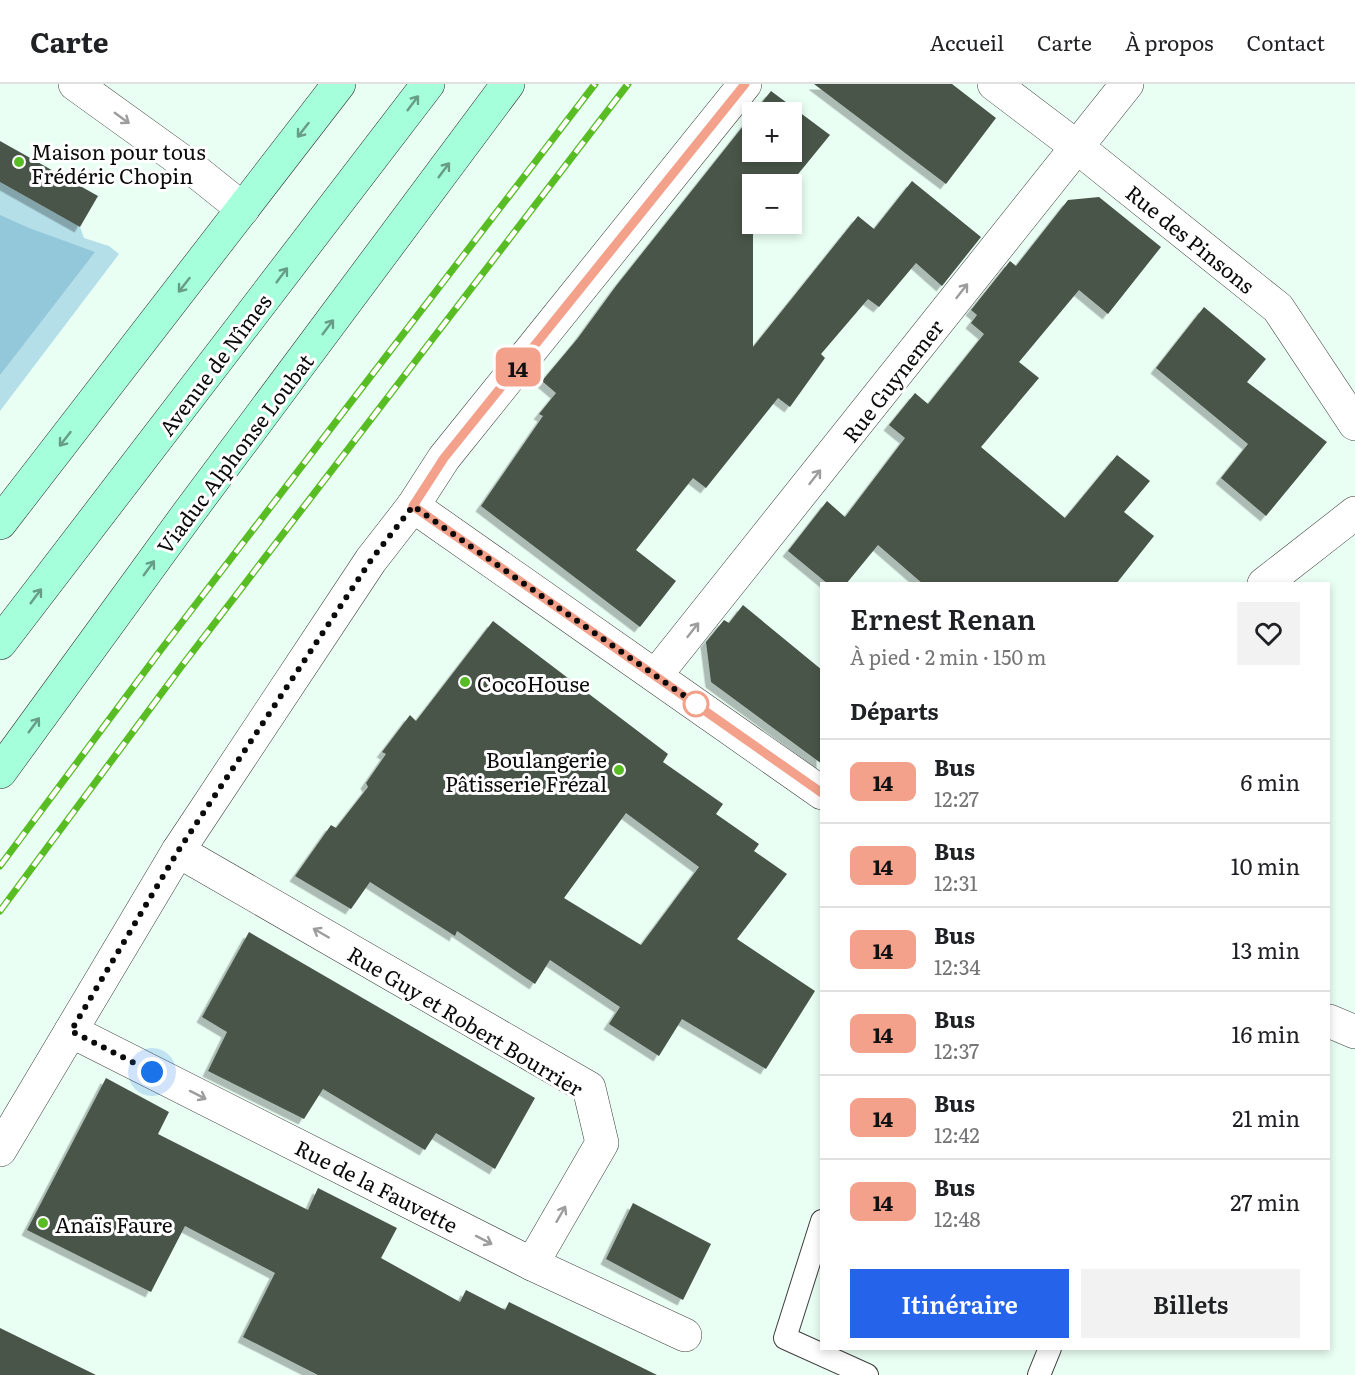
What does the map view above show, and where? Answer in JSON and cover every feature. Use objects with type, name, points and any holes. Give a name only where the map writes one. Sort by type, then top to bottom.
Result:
[{"type":"main road","points":[[0,523],[339,84]]},
{"type":"main road","name":"Avenue de Nîmes","points":[[0,643],[428,84]]},
{"type":"main road","name":"Viaduc Alphonse Loubat","points":[[0,772],[508,84]]},
{"type":"street","points":[[75,84],[243,209]]},
{"type":"street","points":[[0,1150],[178,851],[371,560],[413,506],[444,458],[745,84]]},
{"type":"street","name":"Rue des Pinsons","points":[[994,84],[1077,147],[1278,308],[1355,424]]},
{"type":"street","name":"Rue Guynemer","points":[[656,675],[1127,84]]},
{"type":"street","points":[[413,506],[820,792]]},
{"type":"street","points":[[1267,582],[1355,513]]},
{"type":"street","name":"Rue Guy et Robert Bourrier","points":[[178,851],[589,1088],[602,1143],[532,1264]]},
{"type":"street","points":[[1330,1021],[1355,1032]]},
{"type":"street","name":"Rue de la Fauvette","points":[[71,1031],[532,1264],[685,1335]]},
{"type":"lane","points":[[820,1228],[786,1338],[867,1375]]},
{"type":"lane","points":[[1039,1375],[1049,1350]]},
{"type":"shaded area","points":[[0,182],[80,227],[84,238],[109,246],[119,254],[0,411]]},
{"type":"shaded area","points":[[0,215],[95,252],[0,375]]},
{"type":"building","points":[[814,84],[952,84],[996,118],[946,184]]},
{"type":"building","points":[[771,91],[786,102],[762,102]]},
{"type":"building","points":[[802,114],[830,135],[798,174],[742,174],[742,234],[753,234],[753,347],[858,216],[874,229],[912,181],[981,237],[942,286],[916,263],[879,307],[868,299],[821,354],[825,358],[790,407],[778,398],[706,488],[693,478],[636,550],[676,581],[640,627],[481,506],[543,416],[539,414],[556,393],[542,381],[578,338],[616,286],[742,128],[742,162],[802,162]]},
{"type":"building","name":"Maison pour tous Frédéric Chopin","points":[[0,141],[98,196],[80,227],[0,182]]},
{"type":"building","points":[[1099,197],[1161,247],[1108,314],[1079,290],[1019,362],[1039,378],[981,447],[1065,518],[1117,455],[1150,481],[1124,512],[1154,536],[1118,582],[921,582],[878,545],[848,582],[826,582],[788,551],[827,501],[845,517],[905,438],[889,425],[915,393],[928,404],[984,334],[971,323],[977,315],[971,310],[1010,261],[1016,266],[1068,200]]},
{"type":"building","points":[[1204,307],[1266,359],[1247,382],[1327,442],[1266,516],[1221,478],[1248,444],[1156,368]]},
{"type":"building","points":[[743,605],[820,668],[820,763],[711,682],[706,642],[724,620],[729,623]]},
{"type":"building","points":[[493,621],[668,754],[663,762],[723,804],[716,814],[759,844],[754,851],[787,874],[737,939],[815,991],[766,1069],[682,1019],[659,1056],[609,1024],[620,1007],[550,960],[535,984],[457,931],[455,936],[370,882],[351,909],[295,876],[331,825],[336,828],[368,787],[366,783],[386,754],[382,752],[410,715],[416,721]],"holes":[[[626,813],[699,867],[641,945],[564,898]]]},
{"type":"building","points":[[249,932],[535,1098],[495,1169],[436,1133],[425,1150],[323,1089],[304,1119],[208,1071],[227,1032],[202,1017]]},
{"type":"building","points":[[106,1078],[169,1112],[158,1134],[308,1210],[318,1188],[397,1228],[381,1258],[460,1302],[466,1290],[505,1310],[509,1302],[657,1375],[318,1375],[243,1337],[275,1273],[185,1226],[151,1292],[27,1230]]},
{"type":"building","points":[[633,1203],[711,1244],[683,1300],[606,1259]]},
{"type":"building","points":[[0,1328],[96,1375],[0,1375]]},
{"type":"railway","points":[[0,866],[160,651],[595,84]]},
{"type":"railway","points":[[0,911],[181,667],[628,84]]},
{"type":"bus line","name":"14","points":[[745,84],[444,458],[413,506],[820,792]]},
{"type":"place","name":"Maison pour tous Frédéric Chopin","points":[[19,162]]},
{"type":"place","name":"CocoHouse","points":[[465,682]]},
{"type":"place","name":"Boulangerie Pâtisserie Frézal","points":[[619,770]]},
{"type":"place","name":"Anaïs Faure","points":[[43,1223]]},
{"type":"route","points":[[152,1072],[71,1031],[178,851],[371,560],[413,506],[696,704]]}]
